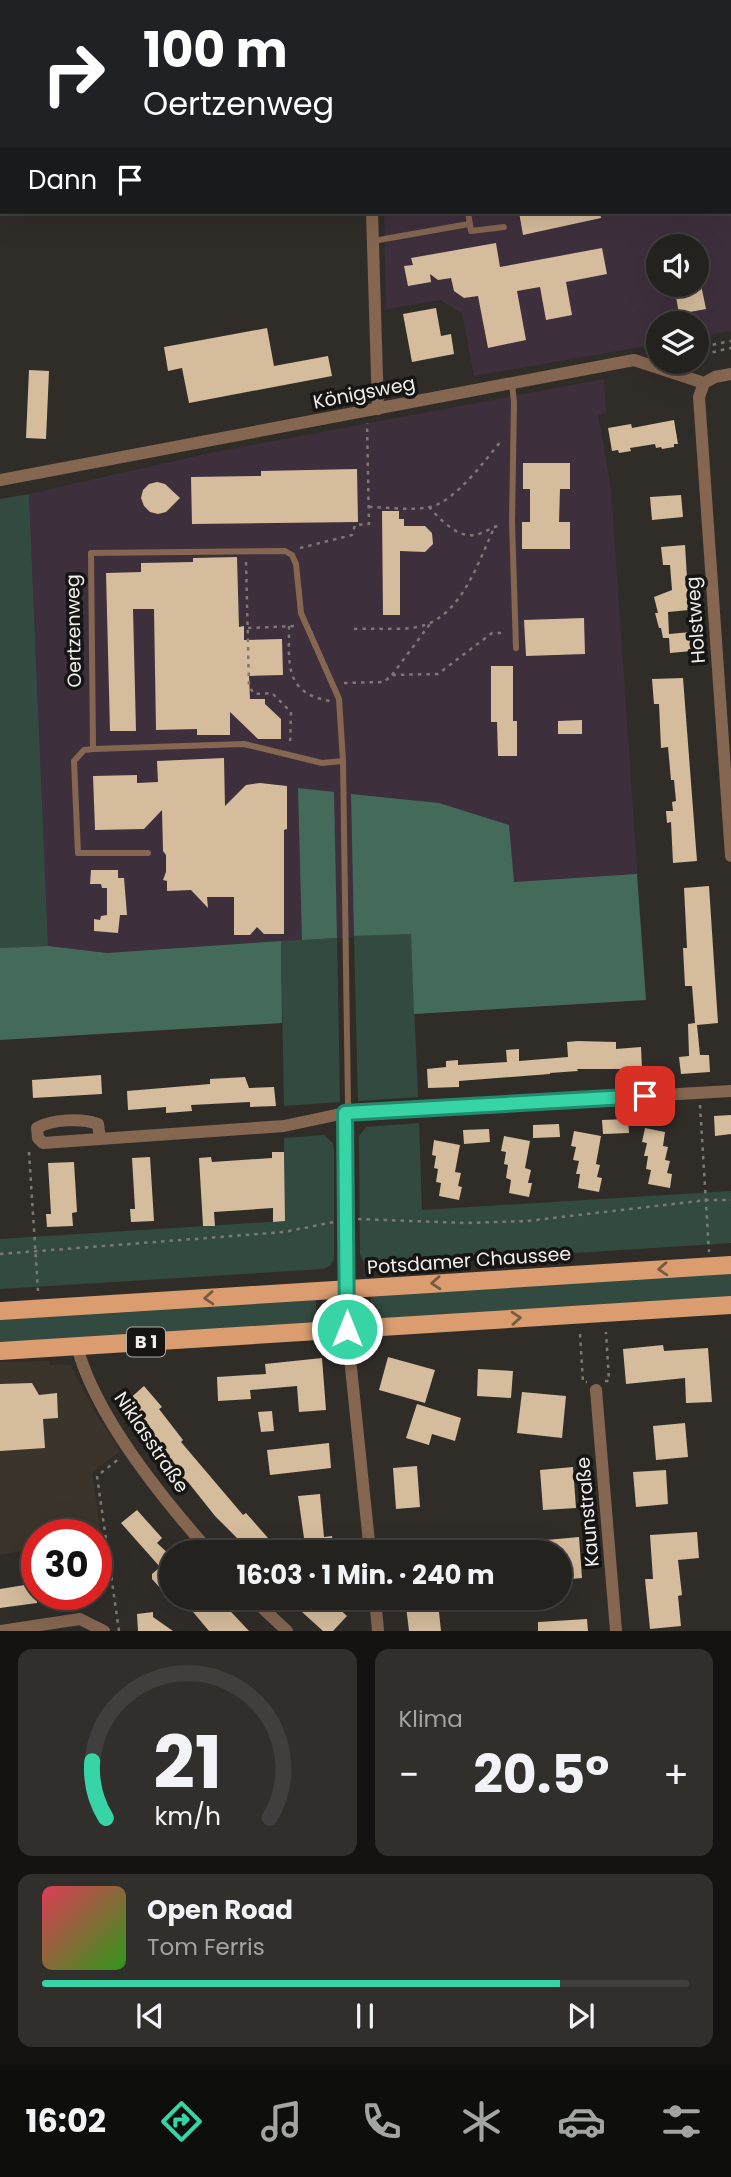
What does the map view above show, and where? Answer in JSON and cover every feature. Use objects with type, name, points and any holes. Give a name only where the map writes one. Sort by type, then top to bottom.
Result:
[{"type":"main road","name":"Potsdamer Chaussee","points":[[0,1311],[731,1265]]},
{"type":"main road","name":"B 1","points":[[0,1351],[731,1305]]},
{"type":"street","points":[[372,214],[372,410]]},
{"type":"street","name":"Königsweg","points":[[0,480],[634,360],[704,383]]},
{"type":"street","points":[[704,383],[715,377],[731,374]]},
{"type":"street","name":"Holstweg","points":[[704,383],[699,397],[731,856]]},
{"type":"street","points":[[100,1139],[284,1126],[345,1113],[731,1091]]},
{"type":"street","points":[[345,1113],[347,1329],[369,1540]]},
{"type":"street","name":"Niklasstraße","points":[[77,1346],[87,1376],[130,1450],[201,1540]]},
{"type":"street","name":"Kaunstraße","points":[[598,1384],[616,1631]]},
{"type":"street","points":[[265,1610],[287,1631]]},
{"type":"street","points":[[376,1610],[378,1631]]},
{"type":"street","points":[[0,1631],[80,1619],[104,1631]]},
{"type":"lane","points":[[468,214],[470,230],[473,232],[504,227]]},
{"type":"lane","points":[[373,241],[469,224]]},
{"type":"lane","points":[[512,384],[516,649]]},
{"type":"lane","name":"Oertzenweg","points":[[93,749],[91,553],[285,551],[292,555]]},
{"type":"lane","points":[[292,555],[296,564],[301,613],[339,702],[343,761],[348,1104],[345,1113]]},
{"type":"lane","points":[[148,853],[78,853],[75,761],[84,750],[244,744],[322,763],[343,761]]},
{"type":"path","points":[[709,345],[731,341]]},
{"type":"path","points":[[709,353],[731,348]]},
{"type":"path","points":[[292,555],[300,548],[352,535],[355,525],[369,524],[372,410]]},
{"type":"path","points":[[369,507],[429,507],[441,502],[461,486],[503,439],[514,432]]},
{"type":"path","points":[[429,507],[444,523],[461,533],[474,535],[512,522]]},
{"type":"path","points":[[354,629],[423,626],[438,619],[460,597],[495,526]]},
{"type":"path","points":[[245,551],[249,686],[254,694],[272,693],[291,712],[290,755]]},
{"type":"path","points":[[333,683],[384,682],[432,622]]},
{"type":"path","points":[[289,626],[289,668],[295,684],[304,692],[318,698],[339,702]]},
{"type":"path","points":[[248,628],[306,626]]},
{"type":"path","points":[[392,675],[438,674],[492,633],[515,632]]},
{"type":"path","points":[[700,1102],[710,1266]]},
{"type":"path","points":[[29,1152],[38,1291]]},
{"type":"path","points":[[358,1219],[466,1223],[527,1221],[707,1200],[731,1200]]},
{"type":"path","points":[[0,1254],[284,1232],[338,1222]]},
{"type":"path","points":[[580,1334],[583,1382],[598,1384],[609,1381],[606,1332]]},
{"type":"path","points":[[119,1631],[97,1476],[120,1457]]},
{"type":"shaded area","points":[[384,214],[731,214],[731,331],[709,335],[709,311],[646,311],[646,346],[474,376],[462,313],[440,300],[386,309]]},
{"type":"shaded area","points":[[604,379],[606,413],[598,415],[611,488],[646,1000],[414,1014],[410,934],[107,953],[48,946],[29,494],[210,453]]},
{"type":"shaded area","points":[[49,1361],[50,1365],[70,1365],[120,1451],[92,1473],[99,1519],[21,1519],[21,1551],[0,1555],[0,1362]]},
{"type":"green space","points":[[29,494],[48,946],[0,948],[0,499]]},
{"type":"green space","points":[[298,788],[334,792],[337,938],[302,940]]},
{"type":"green space","points":[[351,794],[439,803],[509,825],[514,882],[637,874],[646,1000],[414,1014],[411,934],[354,936]]},
{"type":"green space","points":[[411,934],[418,1097],[358,1101],[354,936]]},
{"type":"green space","points":[[337,938],[340,1102],[284,1106],[281,941]]},
{"type":"green space","points":[[281,941],[282,1023],[0,1040],[0,948],[48,946],[107,953]]},
{"type":"green space","points":[[419,1123],[422,1210],[731,1191],[731,1243],[370,1266],[364,1263],[360,1254],[359,1136],[366,1127]]},
{"type":"green space","points":[[324,1135],[333,1143],[334,1150],[334,1259],[330,1266],[323,1269],[0,1289],[0,1239],[285,1221],[284,1138]]},
{"type":"green space","points":[[731,1272],[731,1297],[372,1320],[371,1294]]},
{"type":"green space","points":[[316,1298],[317,1324],[0,1344],[0,1318]]},
{"type":"building","points":[[519,214],[600,214],[601,218],[523,235]]},
{"type":"building","points":[[496,243],[500,267],[602,248],[607,274],[566,282],[572,315],[546,320],[540,287],[517,291],[526,340],[488,348],[478,296],[464,298],[454,291],[451,278],[438,280],[430,274],[431,282],[408,286],[404,266],[413,265],[411,258]]},
{"type":"building","points":[[676,297],[704,297],[706,309],[678,311]]},
{"type":"building","points":[[436,308],[441,336],[451,334],[454,354],[412,362],[403,314]]},
{"type":"building","points":[[267,328],[274,366],[328,356],[332,376],[189,403],[182,368],[168,371],[164,347]]},
{"type":"building","points":[[29,370],[49,371],[46,439],[26,438]]},
{"type":"building","points":[[674,420],[678,444],[674,444],[674,447],[662,449],[656,448],[655,444],[630,448],[631,451],[619,453],[618,450],[612,451],[608,428],[631,424],[632,428]]},
{"type":"building","points":[[523,463],[570,463],[570,489],[560,489],[559,522],[570,522],[570,549],[522,549],[522,522],[530,522],[530,489],[523,489]]},
{"type":"building","points":[[357,469],[358,522],[192,524],[191,477],[261,476],[261,471]]},
{"type":"building","points":[[149,484],[165,484],[180,498],[166,512],[158,514],[150,512],[141,498],[143,490]]},
{"type":"building","points":[[681,495],[683,517],[652,520],[650,497]]},
{"type":"building","points":[[382,511],[399,511],[399,519],[404,519],[404,526],[425,526],[432,533],[433,544],[425,552],[400,551],[400,615],[383,615]]},
{"type":"building","points":[[685,545],[689,610],[668,612],[669,634],[691,632],[692,651],[670,653],[669,638],[663,638],[659,628],[654,597],[672,590],[670,565],[663,565],[661,547]]},
{"type":"building","points":[[237,557],[239,627],[244,626],[244,640],[282,639],[283,675],[249,676],[250,699],[265,699],[265,704],[281,719],[281,739],[258,739],[230,712],[230,735],[197,735],[197,729],[156,730],[154,609],[133,609],[136,731],[110,731],[106,573],[141,572],[141,563],[193,562],[193,558]]},
{"type":"building","points":[[584,618],[585,654],[526,656],[524,620]]},
{"type":"building","points":[[491,666],[513,666],[513,721],[517,721],[517,756],[498,756],[497,722],[491,722]]},
{"type":"building","points":[[683,678],[697,861],[673,863],[671,822],[667,823],[666,811],[673,811],[672,802],[676,801],[674,780],[671,780],[668,747],[661,748],[659,704],[654,704],[652,679]]},
{"type":"building","points":[[582,720],[582,734],[558,734],[558,721]]},
{"type":"building","points":[[224,758],[225,806],[246,785],[260,783],[287,786],[287,829],[284,830],[284,934],[264,934],[257,927],[250,935],[234,935],[234,897],[207,897],[208,908],[191,890],[167,891],[167,881],[163,880],[166,855],[163,851],[162,810],[144,829],[95,830],[93,776],[137,775],[137,783],[158,782],[157,761]]},
{"type":"building","points":[[91,870],[118,870],[118,878],[124,878],[127,915],[120,915],[118,933],[94,931],[94,919],[100,920],[101,916],[107,915],[107,888],[102,888],[101,884],[90,884]]},
{"type":"building","points":[[709,886],[718,1023],[697,1025],[700,1055],[709,1055],[710,1072],[681,1074],[679,1057],[689,1056],[688,1024],[695,1023],[692,986],[685,986],[683,948],[687,948],[684,888]]},
{"type":"building","points":[[567,1042],[616,1042],[616,1049],[641,1047],[642,1069],[577,1069],[578,1071],[550,1074],[459,1081],[459,1087],[428,1088],[427,1069],[446,1067],[446,1061],[458,1060],[458,1065],[507,1062],[506,1050],[519,1049],[519,1061],[568,1057]]},
{"type":"building","points":[[101,1075],[102,1094],[33,1098],[32,1080]]},
{"type":"building","points":[[245,1077],[249,1088],[274,1087],[276,1106],[250,1107],[250,1102],[191,1105],[192,1111],[166,1113],[166,1107],[128,1110],[127,1091],[210,1084],[210,1079]]},
{"type":"building","points":[[731,1115],[731,1134],[715,1136],[714,1116]]},
{"type":"building","points":[[628,1119],[629,1133],[603,1134],[602,1120]]},
{"type":"building","points":[[559,1124],[560,1137],[533,1138],[533,1125]]},
{"type":"building","points":[[645,1128],[665,1132],[663,1146],[668,1147],[665,1160],[670,1161],[667,1173],[672,1174],[670,1188],[648,1184],[651,1170],[646,1169],[648,1156],[644,1156],[647,1143],[642,1142]]},
{"type":"building","points":[[489,1129],[490,1142],[464,1144],[463,1130]]},
{"type":"building","points":[[574,1131],[601,1136],[596,1164],[600,1165],[597,1177],[602,1178],[599,1192],[578,1188],[580,1174],[576,1174],[579,1161],[573,1160],[576,1147],[571,1146]]},
{"type":"building","points":[[504,1136],[530,1141],[525,1168],[531,1170],[529,1197],[509,1193],[511,1180],[506,1178],[506,1152],[501,1151]]},
{"type":"building","points":[[434,1140],[460,1145],[455,1172],[461,1173],[459,1200],[439,1196],[441,1183],[436,1182],[438,1169],[434,1168],[436,1156],[432,1155]]},
{"type":"building","points":[[272,1152],[284,1152],[285,1221],[273,1222],[273,1208],[214,1212],[215,1226],[203,1226],[199,1158],[211,1157],[212,1162],[272,1158]]},
{"type":"building","points":[[150,1157],[154,1221],[131,1222],[130,1209],[135,1209],[132,1158]]},
{"type":"building","points":[[74,1162],[77,1212],[72,1213],[73,1226],[47,1227],[46,1214],[51,1214],[48,1163]]},
{"type":"building","points":[[663,1345],[664,1351],[708,1348],[712,1402],[686,1403],[685,1378],[626,1384],[623,1349]]},
{"type":"building","points":[[388,1357],[435,1370],[425,1403],[379,1390]]},
{"type":"building","points":[[322,1358],[326,1410],[299,1412],[297,1386],[250,1390],[251,1399],[218,1401],[217,1377],[266,1374],[265,1364]]},
{"type":"building","points":[[478,1369],[513,1371],[511,1398],[477,1396]]},
{"type":"building","points":[[32,1383],[39,1395],[57,1393],[58,1418],[43,1419],[45,1448],[0,1451],[0,1384]]},
{"type":"building","points":[[144,1386],[162,1407],[159,1409],[183,1440],[181,1442],[243,1515],[246,1513],[268,1538],[239,1540],[215,1516],[188,1482],[186,1484],[149,1434],[153,1431],[127,1401]]},
{"type":"building","points":[[522,1392],[566,1396],[562,1438],[517,1433]]},
{"type":"building","points":[[417,1404],[461,1418],[455,1441],[432,1434],[429,1445],[406,1438]]},
{"type":"building","points":[[272,1411],[274,1431],[261,1432],[258,1412]]},
{"type":"building","points":[[685,1423],[688,1457],[656,1460],[653,1426]]},
{"type":"building","points":[[329,1443],[331,1468],[270,1475],[267,1450]]},
{"type":"building","points":[[417,1466],[420,1507],[396,1509],[393,1468]]},
{"type":"building","points":[[573,1467],[576,1508],[543,1510],[540,1470]]},
{"type":"building","points":[[666,1470],[668,1504],[636,1507],[633,1472]]},
{"type":"building","points":[[320,1494],[324,1537],[332,1536],[332,1540],[304,1540],[298,1496]]},
{"type":"building","points":[[137,1510],[162,1538],[157,1543],[159,1566],[121,1523]]},
{"type":"building","points":[[697,1532],[699,1558],[678,1560],[682,1595],[678,1596],[681,1626],[650,1629],[645,1579],[653,1579],[650,1535]]},
{"type":"building","points":[[579,1537],[582,1578],[572,1579],[572,1540],[546,1540]]},
{"type":"building","points":[[159,1568],[159,1587],[152,1579],[152,1574]]},
{"type":"building","points":[[21,1586],[21,1605],[0,1608],[0,1589]]},
{"type":"building","points":[[191,1610],[229,1610],[249,1631],[209,1631]]},
{"type":"building","points":[[340,1610],[347,1616],[333,1631],[323,1631],[302,1612]]},
{"type":"building","points":[[406,1610],[439,1610],[441,1631],[409,1631]]},
{"type":"building","points":[[153,1612],[153,1617],[173,1631],[138,1631],[137,1614]]},
{"type":"building","points":[[587,1619],[588,1631],[538,1631],[538,1622]]},
{"type":"route","points":[[347,1329],[345,1113],[645,1096]]}]
